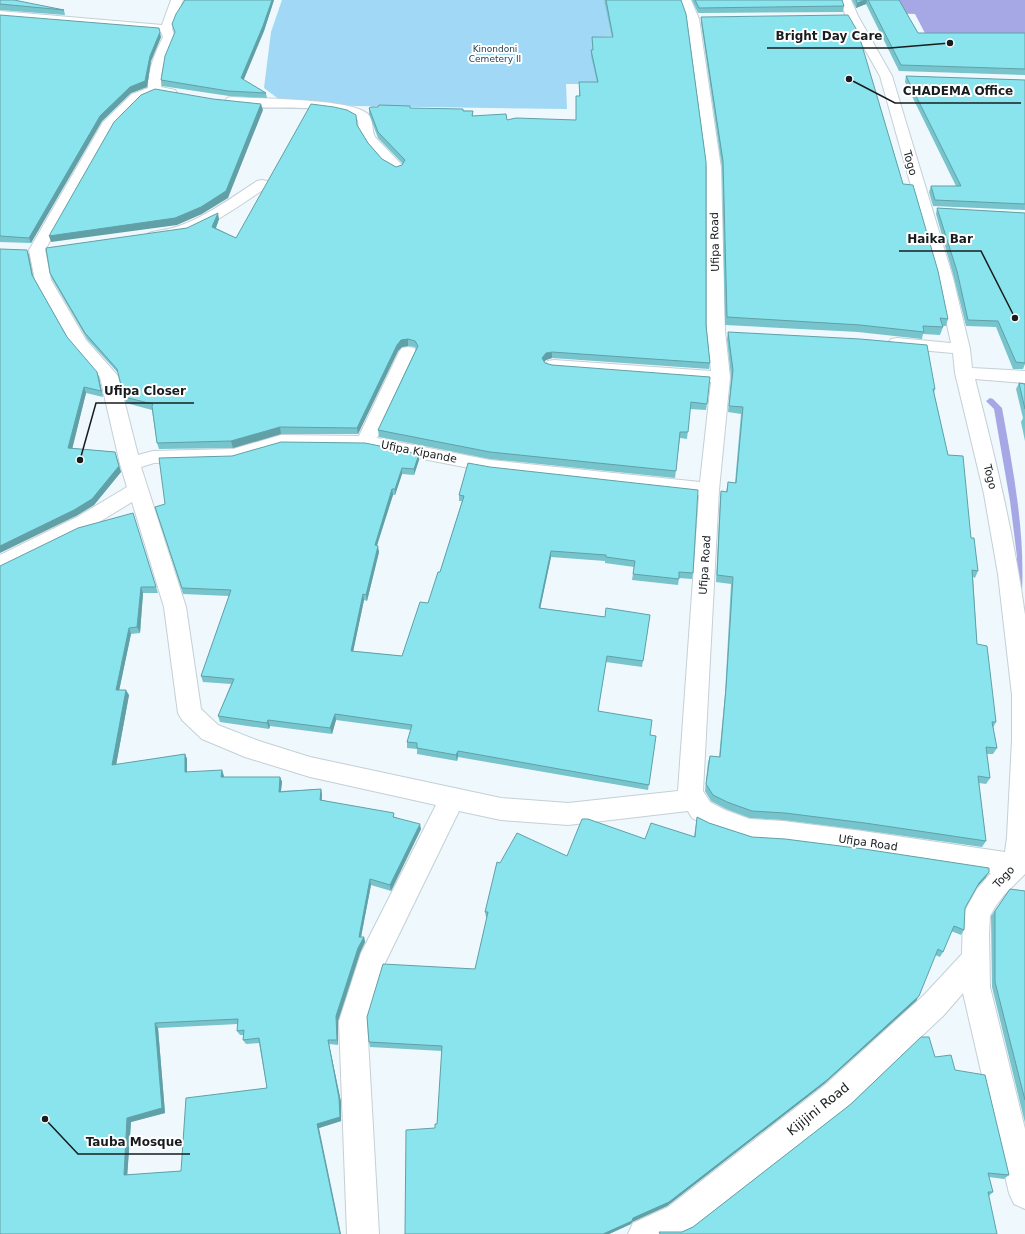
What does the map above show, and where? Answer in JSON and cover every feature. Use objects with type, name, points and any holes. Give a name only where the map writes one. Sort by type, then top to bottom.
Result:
[{"type":"street","points":[[155,90],[154,77],[158,59],[169,37],[166,28],[177,0]]},
{"type":"street","name":"Ufipa Road","points":[[685,0],[697,19],[714,168],[723,332],[721,377],[710,490],[690,793],[701,810],[717,819],[750,830],[862,842],[1016,865]]},
{"type":"street","name":"Togo","points":[[844,11],[893,76],[945,278],[961,349],[964,373],[994,494],[1007,567],[1024,695],[1024,740],[1020,837],[1016,865],[995,886],[977,914],[974,960],[976,987],[1025,1193]]},
{"type":"street","points":[[0,15],[166,28]]},
{"type":"street","points":[[183,96],[155,90],[137,97],[108,126],[37,249],[43,280],[79,342],[109,376],[130,464],[175,607],[190,713],[210,732],[254,750],[310,767],[501,809],[568,814],[694,800]]},
{"type":"street","points":[[222,100],[253,104],[304,105],[349,109],[362,115],[366,122],[366,132],[385,156],[397,167]]},
{"type":"street","points":[[141,237],[159,235],[188,228],[213,216],[262,184]]},
{"type":"street","points":[[881,342],[961,349]]},
{"type":"street","points":[[366,442],[408,352]]},
{"type":"street","points":[[552,365],[721,377]]},
{"type":"street","points":[[964,373],[1025,377]]},
{"type":"street","name":"Ufipa Kipande","points":[[130,464],[153,457],[233,455],[281,442],[366,442],[490,466],[602,479],[685,486],[710,490]]},
{"type":"street","points":[[0,564],[70,529],[138,489]]},
{"type":"street","points":[[363,1234],[353,1021],[371,962],[452,799]]},
{"type":"street","name":"Kijijini Road","points":[[644,1234],[679,1218],[836,1096],[934,1005],[974,960]]},
{"type":"green space","name":"Kinondoni Cemetery II","points":[[282,0],[604,0],[617,36],[594,37],[598,84],[566,84],[567,109],[356,106],[280,100],[264,88],[271,32]]},
{"type":"shaded area","points":[[883,0],[1025,0],[1025,37],[927,37],[915,14],[888,13]]},
{"type":"building","points":[[0,0],[14,0],[64,10],[0,4]]},
{"type":"building","points":[[185,0],[272,0],[263,26],[241,78],[266,93],[228,91],[161,80],[165,56],[175,32],[172,24],[176,14]]},
{"type":"building","points":[[606,0],[681,0],[686,14],[706,162],[706,325],[710,363],[552,352],[546,353],[542,358],[545,363],[552,365],[710,377],[707,404],[691,402],[688,432],[680,432],[676,471],[490,452],[378,430],[418,346],[415,341],[408,339],[401,340],[397,345],[357,428],[280,427],[231,441],[157,443],[153,404],[124,397],[117,369],[85,333],[50,273],[46,248],[187,228],[218,213],[212,227],[236,238],[311,104],[347,110],[356,115],[357,125],[368,143],[382,159],[396,167],[402,165],[405,160],[378,132],[369,108],[371,107],[378,107],[379,105],[410,106],[410,108],[463,109],[463,111],[473,111],[472,116],[506,114],[507,120],[516,118],[576,120],[576,96],[580,96],[579,82],[598,82],[591,50],[593,50],[592,37],[613,37]]},
{"type":"building","points":[[695,0],[842,0],[844,6],[699,8]]},
{"type":"building","points":[[856,0],[865,0],[857,3]]},
{"type":"building","points":[[868,0],[899,0],[918,33],[1025,33],[1025,69],[901,65]]},
{"type":"building","points":[[0,15],[159,28],[160,32],[150,56],[145,81],[130,87],[100,116],[29,238],[0,236]]},
{"type":"building","points":[[848,15],[858,32],[903,184],[913,185],[938,271],[948,319],[940,318],[943,327],[923,326],[924,332],[860,325],[727,317],[723,161],[701,17]]},
{"type":"building","points":[[906,76],[1025,80],[1025,204],[935,200],[931,186],[961,186]]},
{"type":"building","points":[[155,89],[213,99],[261,104],[226,191],[201,207],[175,218],[49,236],[114,122],[141,95]]},
{"type":"building","points":[[937,208],[1025,213],[1025,363],[1016,362],[998,321],[968,320],[957,271]]},
{"type":"building","points":[[0,249],[27,250],[32,275],[67,337],[97,372],[101,391],[84,387],[68,448],[115,452],[119,466],[92,499],[74,510],[0,546]]},
{"type":"building","points":[[728,332],[860,339],[927,345],[935,389],[933,389],[948,455],[963,456],[971,538],[974,538],[978,571],[972,570],[977,644],[987,646],[996,722],[992,722],[997,748],[986,747],[990,778],[978,776],[986,841],[865,823],[785,813],[752,811],[713,795],[706,784],[710,756],[720,757],[733,577],[717,575],[721,491],[727,492],[728,482],[736,483],[743,407],[729,406],[733,370]]},
{"type":"building","points":[[1019,383],[1025,384],[1025,409]]},
{"type":"building","points":[[281,442],[365,443],[419,454],[414,469],[402,468],[395,489],[392,489],[375,545],[378,546],[366,595],[363,594],[351,651],[402,656],[420,602],[428,603],[438,572],[440,572],[464,496],[459,495],[468,463],[490,467],[698,490],[693,573],[679,572],[679,579],[633,574],[635,561],[606,557],[606,555],[551,551],[539,608],[605,617],[606,608],[650,615],[643,661],[607,656],[598,711],[652,720],[650,735],[656,736],[649,785],[458,751],[456,755],[417,748],[417,743],[407,742],[412,725],[335,714],[330,728],[268,720],[267,723],[218,716],[234,679],[201,676],[231,590],[182,588],[155,507],[165,504],[159,458],[232,456]]},
{"type":"building","points":[[133,513],[156,587],[141,587],[137,627],[129,628],[116,690],[126,690],[112,765],[185,754],[185,772],[222,770],[221,777],[280,777],[279,792],[321,789],[320,800],[394,813],[393,817],[420,824],[390,885],[370,879],[359,937],[364,937],[358,948],[336,1016],[337,1040],[328,1040],[339,1098],[340,1117],[317,1124],[340,1234],[0,1234],[0,566],[78,528]],"holes":[[[238,1019],[237,1031],[244,1030],[243,1040],[259,1038],[267,1088],[186,1098],[181,1171],[124,1175],[127,1118],[162,1108],[155,1023]]]},
{"type":"building","points":[[697,817],[709,823],[752,837],[785,839],[864,849],[989,868],[989,872],[979,883],[965,908],[964,930],[954,926],[943,952],[938,949],[919,996],[827,1080],[669,1202],[633,1218],[632,1221],[603,1234],[405,1234],[406,1130],[435,1128],[435,1124],[437,1124],[442,1046],[369,1042],[367,1017],[383,964],[475,969],[488,912],[485,912],[497,862],[500,863],[517,833],[567,856],[582,819],[588,819],[645,839],[651,823],[695,837]]},
{"type":"building","points":[[1010,889],[1025,891],[1025,1100],[995,982],[995,911]]},
{"type":"building","points":[[921,1037],[929,1037],[935,1057],[951,1055],[955,1070],[985,1075],[1009,1175],[988,1173],[993,1192],[988,1192],[997,1234],[660,1234],[659,1232],[682,1232],[693,1227],[851,1104]]},
{"type":"waterway","points":[[990,401],[998,408],[1015,501],[1022,557],[1017,592]]},
{"type":"place","name":"Bright Day Care","points":[[950,43]]},
{"type":"place","name":"CHADEMA Office","points":[[849,79]]},
{"type":"place","name":"Haika Bar","points":[[1015,318]]},
{"type":"place","name":"Ufipa Closer","points":[[80,460]]},
{"type":"place","name":"Tauba Mosque","points":[[45,1119]]}]
